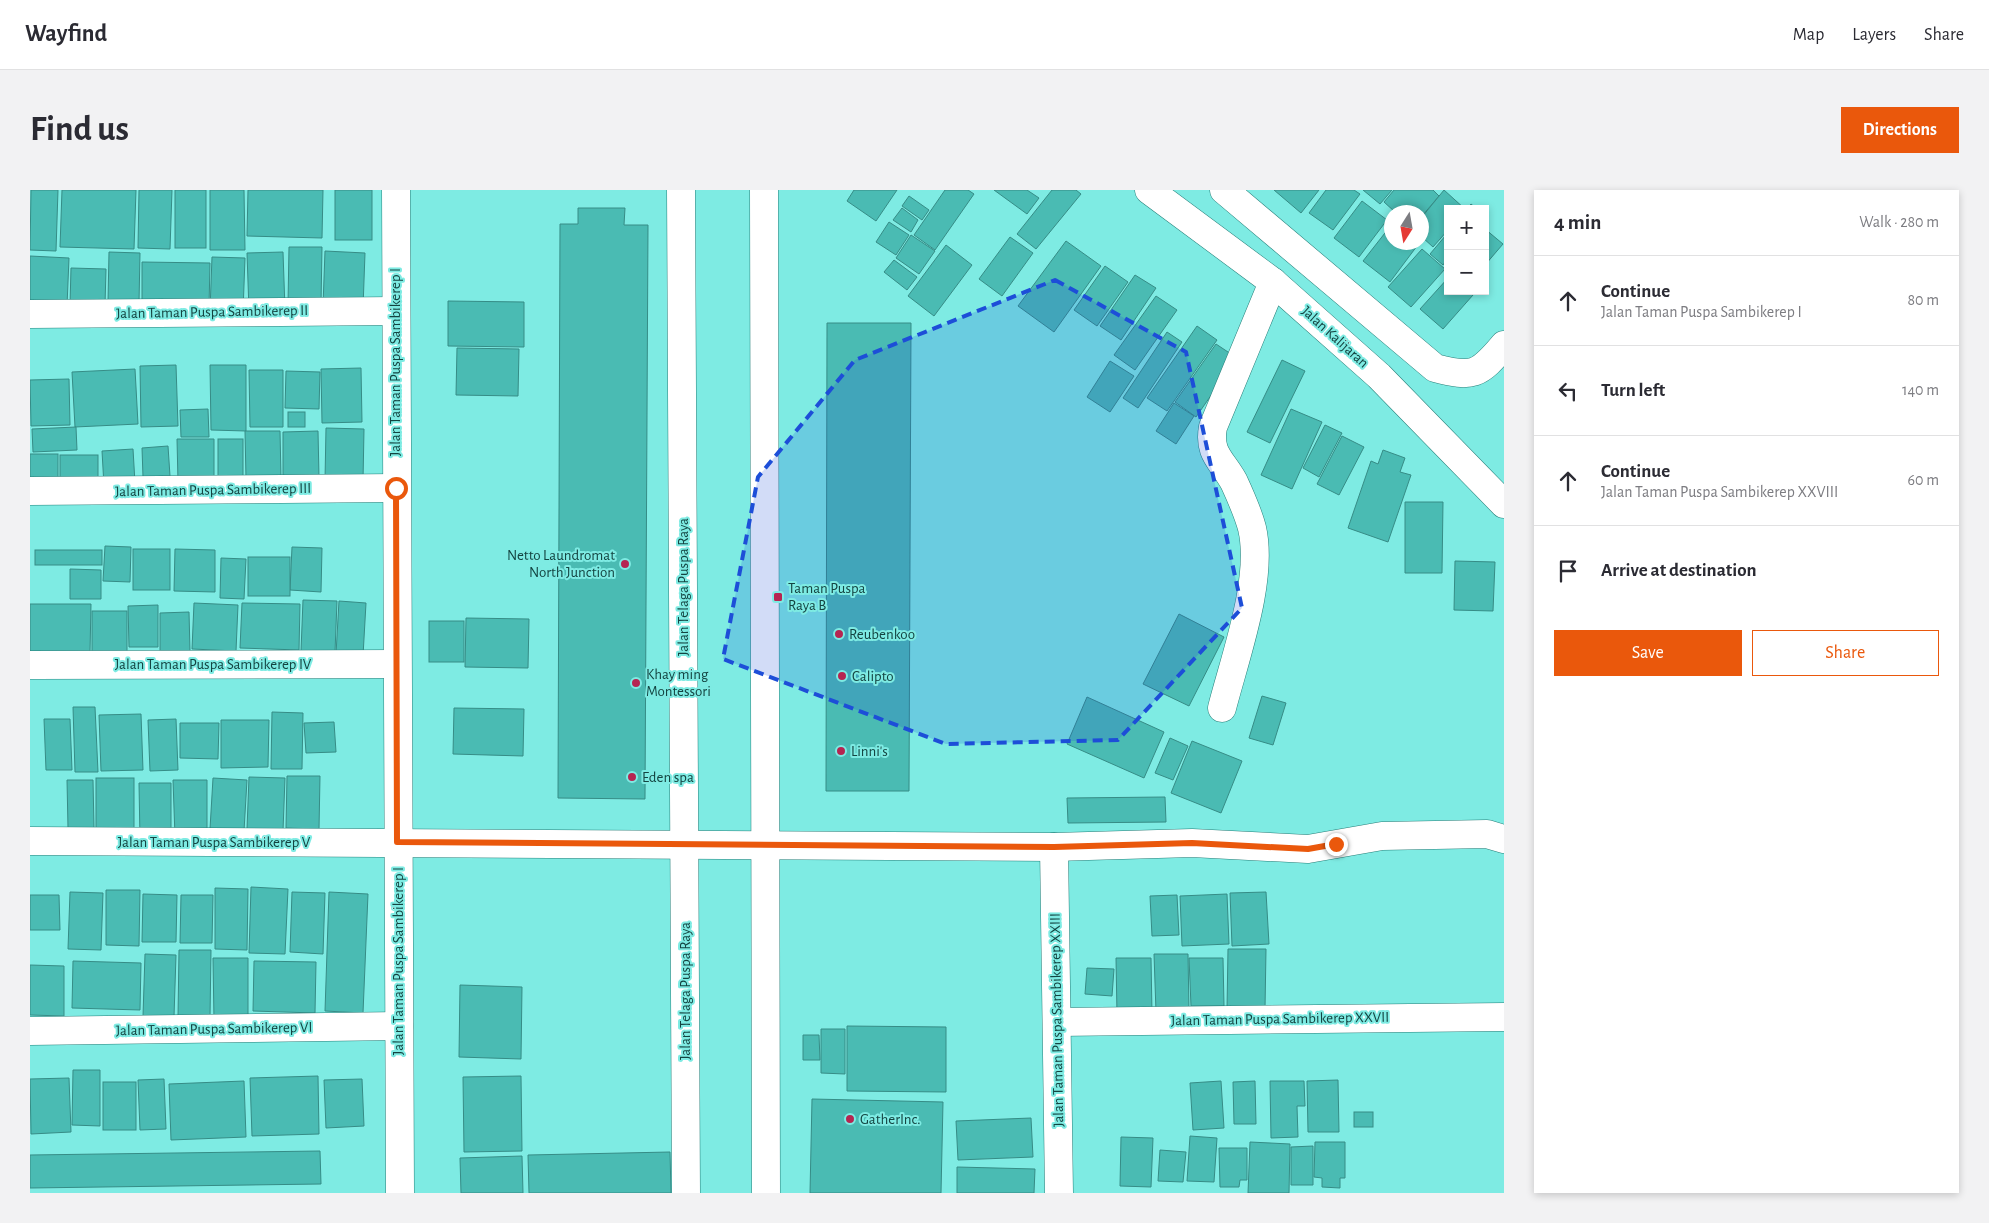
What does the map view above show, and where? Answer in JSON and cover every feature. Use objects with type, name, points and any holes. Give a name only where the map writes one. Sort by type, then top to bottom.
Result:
[{"type":"street","name":"Jalan Taman Puspa Sambikerep I","points":[[396,190],[397,842],[400,1193]]},
{"type":"street","name":"Jalan Telaga Puspa Raya","points":[[682,190],[686,1193]]},
{"type":"street","points":[[764,190],[766,1193]]},
{"type":"street","name":"Jalan Kalijaran","points":[[1149,190],[1273,282],[1379,376],[1504,504]]},
{"type":"street","points":[[1224,190],[1435,368],[1461,375],[1473,373],[1489,363],[1504,345]]},
{"type":"street","points":[[1222,708],[1247,609],[1255,567],[1252,528],[1234,482],[1212,449],[1210,440],[1213,427],[1273,282]]},
{"type":"street","name":"Jalan Taman Puspa Sambikerep II","points":[[30,314],[395,311]]},
{"type":"street","name":"Jalan Taman Puspa Sambikerep III","points":[[30,491],[396,488]]},
{"type":"street","name":"Jalan Taman Puspa Sambikerep IV","points":[[30,665],[397,664]]},
{"type":"street","name":"Jalan Taman Puspa Sambikerep V","points":[[30,841],[1054,847],[1192,843],[1308,849],[1382,836],[1487,834],[1503,838]]},
{"type":"street","name":"Jalan Taman Puspa Sambikerep XXIII","points":[[1054,847],[1059,1193]]},
{"type":"street","name":"Jalan Taman Puspa Sambikerep XXVII","points":[[1057,1022],[1504,1017]]},
{"type":"street","name":"Jalan Taman Puspa Sambikerep VI","points":[[30,1032],[399,1026]]},
{"type":"highlighted area","points":[[1055,280],[1186,352],[1242,608],[1118,740],[946,744],[723,659],[758,477],[855,360]]},
{"type":"building","points":[[31,190],[58,190],[56,251],[30,250]]},
{"type":"building","points":[[62,190],[136,190],[134,249],[60,247]]},
{"type":"building","points":[[139,190],[172,190],[170,249],[138,248]]},
{"type":"building","points":[[175,190],[206,190],[206,248],[175,248]]},
{"type":"building","points":[[210,190],[244,190],[245,250],[210,250]]},
{"type":"building","points":[[248,190],[323,190],[322,238],[247,236]]},
{"type":"building","points":[[335,190],[372,190],[372,240],[335,240]]},
{"type":"building","points":[[854,190],[897,190],[876,221],[847,201]]},
{"type":"building","points":[[945,190],[968,190],[974,194],[935,250],[914,235]]},
{"type":"building","points":[[994,190],[1027,190],[1039,198],[1027,214]]},
{"type":"building","points":[[1052,190],[1076,190],[1081,194],[1036,249],[1017,234]]},
{"type":"building","points":[[1274,190],[1319,190],[1301,213]]},
{"type":"building","points":[[1326,190],[1354,190],[1360,194],[1333,230],[1309,213]]},
{"type":"building","points":[[1363,190],[1392,190],[1380,204]]},
{"type":"building","points":[[1394,190],[1433,190],[1439,196],[1429,208],[1429,205],[1387,205],[1384,202]]},
{"type":"building","points":[[1444,190],[1461,205],[1444,205],[1444,235],[1433,247],[1429,243],[1429,208]]},
{"type":"building","points":[[909,196],[929,210],[922,220],[902,206]]},
{"type":"building","points":[[1362,201],[1384,218],[1384,224],[1359,257],[1334,238]]},
{"type":"building","points":[[578,208],[625,208],[624,225],[648,225],[645,799],[558,798],[560,224],[578,224]]},
{"type":"building","points":[[902,208],[918,220],[911,232],[893,220]]},
{"type":"building","points":[[889,222],[909,235],[896,255],[876,242]]},
{"type":"building","points":[[1489,232],[1503,244],[1489,260]]},
{"type":"building","points":[[1384,234],[1384,250],[1414,250],[1390,282],[1363,261]]},
{"type":"building","points":[[911,235],[935,251],[919,274],[896,258]]},
{"type":"building","points":[[1010,237],[1033,253],[1002,296],[979,279]]},
{"type":"building","points":[[1444,237],[1443,265],[1430,254]]},
{"type":"building","points":[[1066,241],[1101,266],[1054,332],[1018,306]]},
{"type":"building","points":[[946,245],[972,265],[934,316],[908,296]]},
{"type":"building","points":[[289,247],[322,247],[321,305],[288,304]]},
{"type":"building","points":[[1421,250],[1444,268],[1411,307],[1388,287]]},
{"type":"building","points":[[325,251],[365,253],[363,308],[323,306]]},
{"type":"building","points":[[109,252],[140,253],[139,303],[108,302]]},
{"type":"building","points":[[283,252],[285,309],[249,311],[247,253]]},
{"type":"building","points":[[30,256],[69,258],[67,306],[30,304]]},
{"type":"building","points":[[212,257],[245,258],[243,312],[210,310]]},
{"type":"building","points":[[894,260],[917,277],[907,290],[884,272]]},
{"type":"building","points":[[142,262],[210,263],[209,307],[142,306]]},
{"type":"building","points":[[1105,266],[1128,282],[1097,326],[1074,310]]},
{"type":"building","points":[[71,268],[106,269],[105,305],[70,305]]},
{"type":"building","points":[[1135,275],[1156,288],[1121,340],[1100,326]]},
{"type":"building","points":[[1444,282],[1444,295],[1473,295],[1443,329],[1420,309]]},
{"type":"building","points":[[1156,296],[1177,310],[1135,370],[1114,355]]},
{"type":"building","points":[[448,301],[524,302],[524,347],[448,346]]},
{"type":"building","points":[[827,323],[911,323],[909,791],[826,791]]},
{"type":"building","points":[[1197,326],[1217,340],[1167,411],[1147,398]]},
{"type":"building","points":[[1167,332],[1182,342],[1138,408],[1123,398]]},
{"type":"building","points":[[1216,344],[1237,358],[1196,417],[1175,402]]},
{"type":"building","points":[[457,348],[519,349],[518,396],[456,395]]},
{"type":"building","points":[[1282,360],[1305,371],[1270,443],[1247,432]]},
{"type":"building","points":[[1110,361],[1134,376],[1110,412],[1087,397]]},
{"type":"building","points":[[176,365],[178,426],[141,427],[140,366]]},
{"type":"building","points":[[210,365],[246,365],[246,431],[211,430]]},
{"type":"building","points":[[361,368],[362,422],[322,423],[321,369]]},
{"type":"building","points":[[135,369],[138,424],[75,427],[72,372]]},
{"type":"building","points":[[249,370],[283,370],[283,427],[250,427]]},
{"type":"building","points":[[286,371],[320,372],[319,409],[285,408]]},
{"type":"building","points":[[69,379],[70,425],[31,426],[30,380]]},
{"type":"building","points":[[1174,403],[1194,416],[1176,444],[1156,431]]},
{"type":"building","points":[[208,409],[209,437],[181,437],[180,410]]},
{"type":"building","points":[[1291,409],[1322,422],[1292,489],[1261,475]]},
{"type":"building","points":[[288,412],[305,412],[305,427],[288,427]]},
{"type":"building","points":[[1325,425],[1342,433],[1319,477],[1303,468]]},
{"type":"building","points":[[76,427],[77,450],[33,452],[32,429]]},
{"type":"building","points":[[326,428],[364,429],[363,481],[325,480]]},
{"type":"building","points":[[245,431],[280,431],[281,478],[246,479]]},
{"type":"building","points":[[318,431],[319,478],[283,478],[283,432]]},
{"type":"building","points":[[1342,436],[1364,447],[1339,495],[1317,484]]},
{"type":"building","points":[[177,439],[214,439],[214,481],[178,482]]},
{"type":"building","points":[[218,439],[243,439],[243,485],[218,485]]},
{"type":"building","points":[[168,446],[170,476],[143,477],[142,448]]},
{"type":"building","points":[[133,449],[135,483],[104,486],[102,451]]},
{"type":"building","points":[[1383,450],[1405,458],[1400,472],[1411,475],[1388,542],[1348,528],[1371,461],[1378,464]]},
{"type":"building","points":[[30,454],[58,454],[58,479],[30,479]]},
{"type":"building","points":[[60,455],[98,455],[98,479],[60,479]]},
{"type":"building","points":[[1405,502],[1443,502],[1442,573],[1405,573]]},
{"type":"building","points":[[105,546],[131,547],[130,582],[103,581]]},
{"type":"building","points":[[292,547],[322,548],[321,592],[290,590]]},
{"type":"building","points":[[133,549],[170,549],[170,590],[133,590]]},
{"type":"building","points":[[175,549],[215,550],[215,592],[174,591]]},
{"type":"building","points":[[35,550],[102,550],[102,565],[35,565]]},
{"type":"building","points":[[248,557],[290,557],[290,596],[248,596]]},
{"type":"building","points":[[221,558],[246,559],[244,599],[220,598]]},
{"type":"building","points":[[1455,561],[1495,562],[1493,611],[1454,610]]},
{"type":"building","points":[[70,569],[101,570],[101,599],[70,599]]},
{"type":"building","points":[[303,600],[337,601],[335,652],[301,651]]},
{"type":"building","points":[[339,601],[366,603],[363,656],[336,654]]},
{"type":"building","points":[[194,603],[238,605],[236,651],[192,649]]},
{"type":"building","points":[[242,603],[300,604],[299,650],[240,648]]},
{"type":"building","points":[[30,604],[91,604],[90,652],[30,652]]},
{"type":"building","points":[[158,605],[158,647],[129,647],[128,606]]},
{"type":"building","points":[[92,611],[127,611],[127,653],[92,653]]},
{"type":"building","points":[[189,612],[190,651],[160,651],[160,613]]},
{"type":"building","points":[[1179,614],[1224,637],[1189,706],[1143,684]]},
{"type":"building","points":[[466,618],[529,619],[528,668],[465,667]]},
{"type":"building","points":[[429,621],[464,621],[464,662],[429,662]]},
{"type":"building","points":[[1262,696],[1286,703],[1273,745],[1249,738]]},
{"type":"building","points":[[1087,697],[1164,732],[1144,778],[1067,744]]},
{"type":"building","points":[[73,707],[95,707],[98,772],[75,772]]},
{"type":"building","points":[[454,708],[524,709],[523,756],[453,754]]},
{"type":"building","points":[[272,712],[303,713],[302,769],[271,769]]},
{"type":"building","points":[[141,714],[143,770],[101,771],[99,715]]},
{"type":"building","points":[[44,719],[70,719],[72,770],[46,770]]},
{"type":"building","points":[[176,719],[178,770],[150,771],[148,720]]},
{"type":"building","points":[[221,720],[269,720],[268,767],[221,768]]},
{"type":"building","points":[[334,722],[336,752],[306,753],[304,723]]},
{"type":"building","points":[[180,723],[219,723],[218,759],[180,758]]},
{"type":"building","points":[[1170,738],[1188,746],[1173,780],[1155,773]]},
{"type":"building","points":[[1192,741],[1242,761],[1221,813],[1171,793]]},
{"type":"building","points":[[287,776],[320,776],[319,829],[286,828]]},
{"type":"building","points":[[249,777],[285,778],[283,831],[247,829]]},
{"type":"building","points":[[96,778],[134,778],[134,833],[96,833]]},
{"type":"building","points":[[213,778],[247,780],[244,831],[210,829]]},
{"type":"building","points":[[67,780],[93,780],[94,828],[68,828]]},
{"type":"building","points":[[173,780],[207,780],[207,836],[175,837]]},
{"type":"building","points":[[139,783],[171,783],[171,840],[140,840]]},
{"type":"building","points":[[1165,797],[1166,822],[1068,823],[1067,798]]},
{"type":"building","points":[[251,887],[288,889],[285,954],[249,953]]},
{"type":"building","points":[[215,888],[248,889],[247,950],[215,949]]},
{"type":"building","points":[[106,890],[140,890],[139,946],[106,945]]},
{"type":"building","points":[[70,892],[103,893],[101,950],[68,949]]},
{"type":"building","points":[[292,892],[325,893],[323,954],[290,952]]},
{"type":"building","points":[[329,892],[368,894],[363,1013],[325,1011]]},
{"type":"building","points":[[1266,892],[1269,944],[1232,946],[1230,893]]},
{"type":"building","points":[[143,894],[177,895],[176,942],[142,942]]},
{"type":"building","points":[[1227,894],[1229,944],[1182,946],[1180,896]]},
{"type":"building","points":[[30,895],[59,895],[60,930],[30,930]]},
{"type":"building","points":[[181,895],[213,895],[212,943],[180,943]]},
{"type":"building","points":[[1177,895],[1179,935],[1152,936],[1150,896]]},
{"type":"building","points":[[1228,949],[1266,949],[1265,1009],[1227,1009]]},
{"type":"building","points":[[179,950],[211,950],[210,1018],[178,1017]]},
{"type":"building","points":[[145,954],[176,955],[174,1017],[143,1016]]},
{"type":"building","points":[[1154,954],[1188,954],[1189,1011],[1156,1012]]},
{"type":"building","points":[[213,958],[248,958],[248,1020],[214,1020]]},
{"type":"building","points":[[1116,958],[1151,958],[1152,1014],[1117,1015]]},
{"type":"building","points":[[1189,958],[1223,958],[1224,1006],[1191,1006]]},
{"type":"building","points":[[73,961],[141,963],[140,1010],[72,1008]]},
{"type":"building","points":[[254,961],[316,962],[315,1013],[253,1011]]},
{"type":"building","points":[[30,965],[64,966],[64,1016],[30,1015]]},
{"type":"building","points":[[1087,968],[1114,969],[1112,996],[1085,994]]},
{"type":"building","points":[[460,985],[522,987],[521,1059],[459,1057]]},
{"type":"building","points":[[847,1026],[946,1027],[946,1092],[847,1091]]},
{"type":"building","points":[[821,1029],[845,1029],[845,1074],[821,1073]]},
{"type":"building","points":[[803,1035],[819,1035],[820,1060],[803,1060]]},
{"type":"building","points":[[73,1070],[100,1070],[100,1126],[72,1125]]},
{"type":"building","points":[[318,1076],[319,1134],[252,1136],[250,1078]]},
{"type":"building","points":[[521,1076],[522,1151],[464,1152],[463,1077]]},
{"type":"building","points":[[69,1078],[71,1132],[31,1134],[30,1079]]},
{"type":"building","points":[[164,1079],[166,1129],[140,1130],[138,1080]]},
{"type":"building","points":[[362,1079],[364,1126],[326,1128],[324,1080]]},
{"type":"building","points":[[1338,1080],[1339,1132],[1308,1132],[1307,1081]]},
{"type":"building","points":[[244,1081],[246,1137],[171,1140],[169,1084]]},
{"type":"building","points":[[1221,1081],[1224,1128],[1193,1130],[1190,1083]]},
{"type":"building","points":[[1255,1081],[1256,1124],[1234,1124],[1233,1082]]},
{"type":"building","points":[[1270,1081],[1304,1081],[1305,1106],[1297,1106],[1298,1137],[1271,1138]]},
{"type":"building","points":[[103,1082],[136,1082],[136,1130],[103,1130]]},
{"type":"building","points":[[812,1099],[943,1102],[941,1193],[810,1193]]},
{"type":"building","points":[[1354,1112],[1373,1112],[1373,1127],[1354,1127]]},
{"type":"building","points":[[1031,1118],[1033,1157],[958,1160],[956,1121]]},
{"type":"building","points":[[1190,1136],[1217,1138],[1214,1182],[1187,1181]]},
{"type":"building","points":[[1121,1137],[1153,1138],[1151,1187],[1120,1186]]},
{"type":"building","points":[[1250,1142],[1290,1144],[1289,1193],[1248,1193]]},
{"type":"building","points":[[1315,1142],[1345,1142],[1345,1178],[1340,1178],[1340,1188],[1322,1187],[1322,1178],[1314,1177]]},
{"type":"building","points":[[1313,1146],[1313,1185],[1291,1185],[1291,1147]]},
{"type":"building","points":[[1219,1148],[1247,1148],[1247,1180],[1240,1180],[1239,1187],[1220,1187]]},
{"type":"building","points":[[1160,1150],[1186,1152],[1183,1182],[1158,1181]]},
{"type":"building","points":[[320,1151],[321,1184],[30,1188],[30,1155]]},
{"type":"building","points":[[670,1152],[671,1193],[529,1193],[528,1155]]},
{"type":"building","points":[[522,1156],[523,1193],[461,1193],[460,1158]]},
{"type":"building","points":[[957,1167],[1035,1169],[1034,1193],[957,1193]]},
{"type":"place","name":"Netto Laundromat North Junction","points":[[625,564]]},
{"type":"place","name":"Taman Puspa Raya B","points":[[778,597]]},
{"type":"place","name":"Reubenkoo","points":[[839,634]]},
{"type":"place","name":"Calipto","points":[[842,676]]},
{"type":"place","name":"Khay ming Montessori","points":[[636,683]]},
{"type":"place","name":"Linni's","points":[[841,751]]},
{"type":"place","name":"Eden spa","points":[[632,777]]},
{"type":"place","name":"GatherInc.","points":[[850,1119]]},
{"type":"route","points":[[396,488],[397,842],[1054,847],[1192,843],[1308,849],[1336,844]]}]
